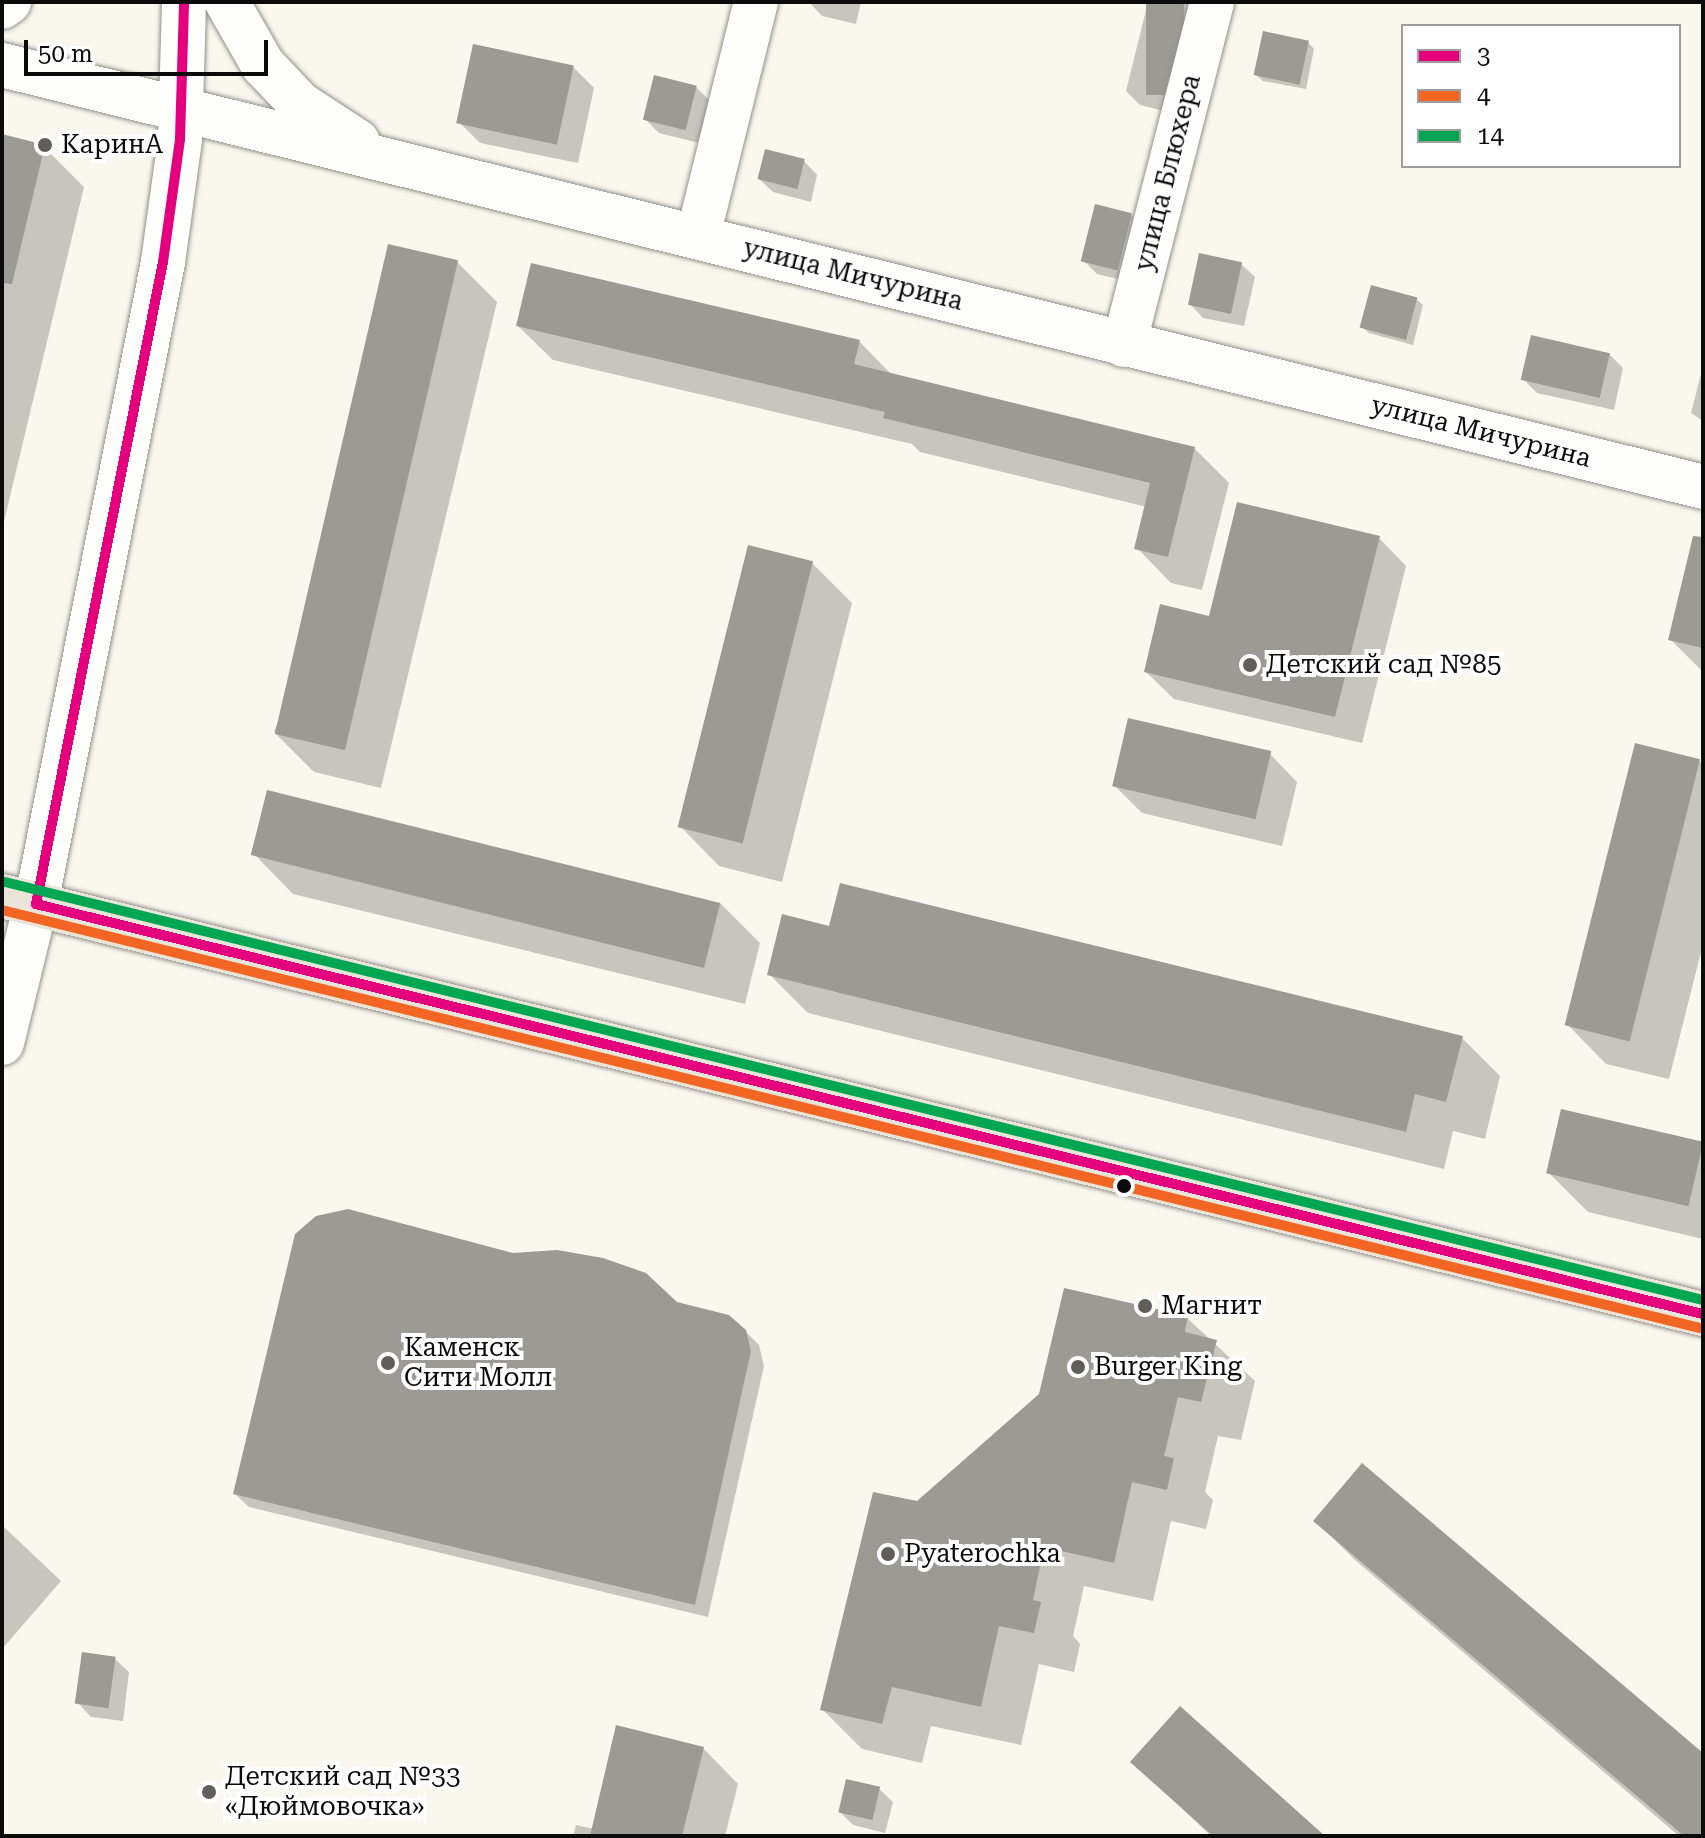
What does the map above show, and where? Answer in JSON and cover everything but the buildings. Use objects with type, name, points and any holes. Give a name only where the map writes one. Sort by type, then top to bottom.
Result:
[{"type":"main road","points":[[19,900],[1703,1314]]},
{"type":"street","points":[[2,7],[9,2]]},
{"type":"street","points":[[2,1043],[19,900],[163,262],[174,192],[181,107],[184,2]]},
{"type":"street","points":[[227,2],[263,65],[300,104],[398,164]]},
{"type":"street","points":[[698,236],[756,2]]},
{"type":"street","name":"улица Блюхера","points":[[1124,345],[1212,2]]},
{"type":"street","name":"улица Мичурина","points":[[2,65],[1703,487]]},
{"type":"transit line","name":"3","points":[[36,904],[163,262],[180,139],[184,2]]},
{"type":"transit line","name":"14","points":[[5,882],[1703,1300]]},
{"type":"transit line","name":"3","points":[[36,904],[1703,1314]]},
{"type":"transit line","name":"4","points":[[2,910],[1700,1328]]},
{"type":"place","name":"КаринА","points":[[45,145]]},
{"type":"place","name":"Детский сад №85","points":[[1250,665]]},
{"type":"place","name":"Магнит","points":[[1145,1306]]},
{"type":"place","name":"Каменск Сити Молл","points":[[388,1363]]},
{"type":"place","name":"Burger King","points":[[1078,1367]]},
{"type":"place","name":"Pyaterochka","points":[[888,1554]]},
{"type":"place","name":"Детский сад №33 «Дюймовочка»","points":[[209,1792]]}]
